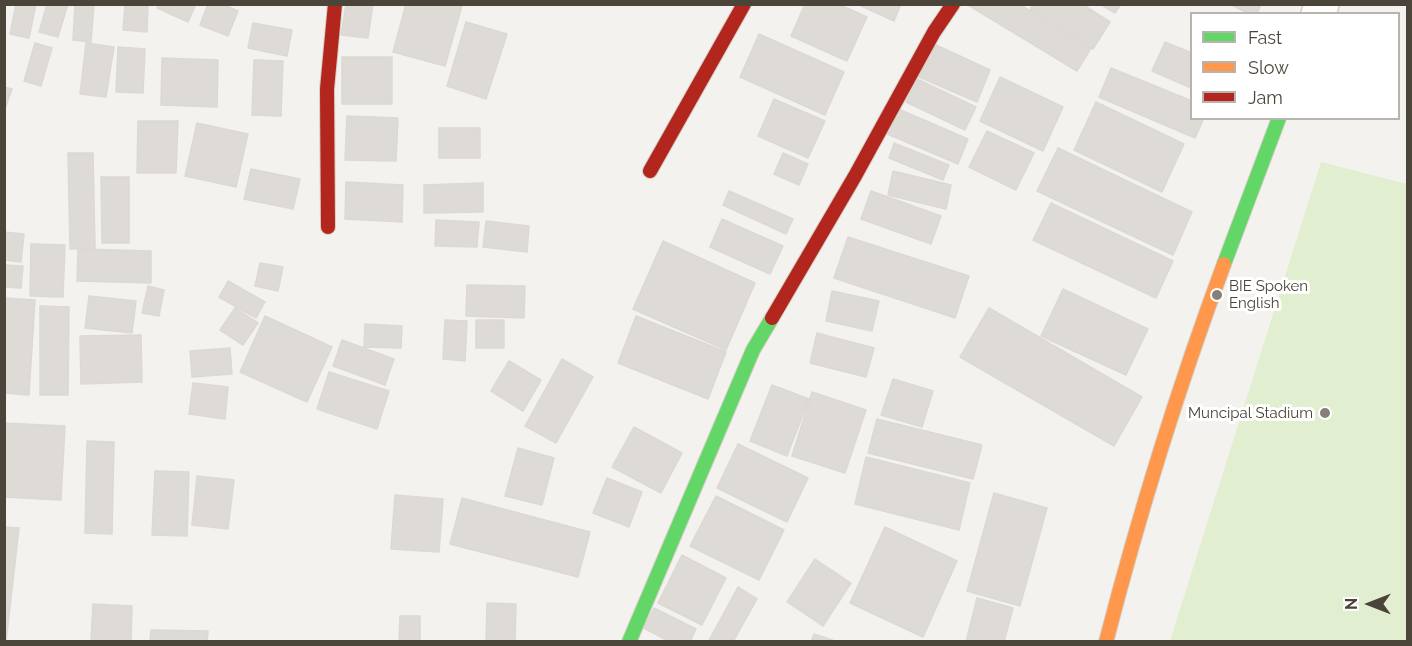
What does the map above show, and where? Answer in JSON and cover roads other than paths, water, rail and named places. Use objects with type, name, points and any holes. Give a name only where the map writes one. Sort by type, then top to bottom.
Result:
[{"type":"street","points":[[328,227],[327,89],[335,4]]},
{"type":"street","points":[[650,171],[744,4]]},
{"type":"street","points":[[629,642],[753,350],[855,176],[934,32],[953,4]]},
{"type":"street","points":[[1106,642],[1131,545],[1197,338],[1278,120]]},
{"type":"place","name":"BIE Spoken English","points":[[1217,295]]},
{"type":"place","name":"Muncipal Stadium","points":[[1325,413]]}]
